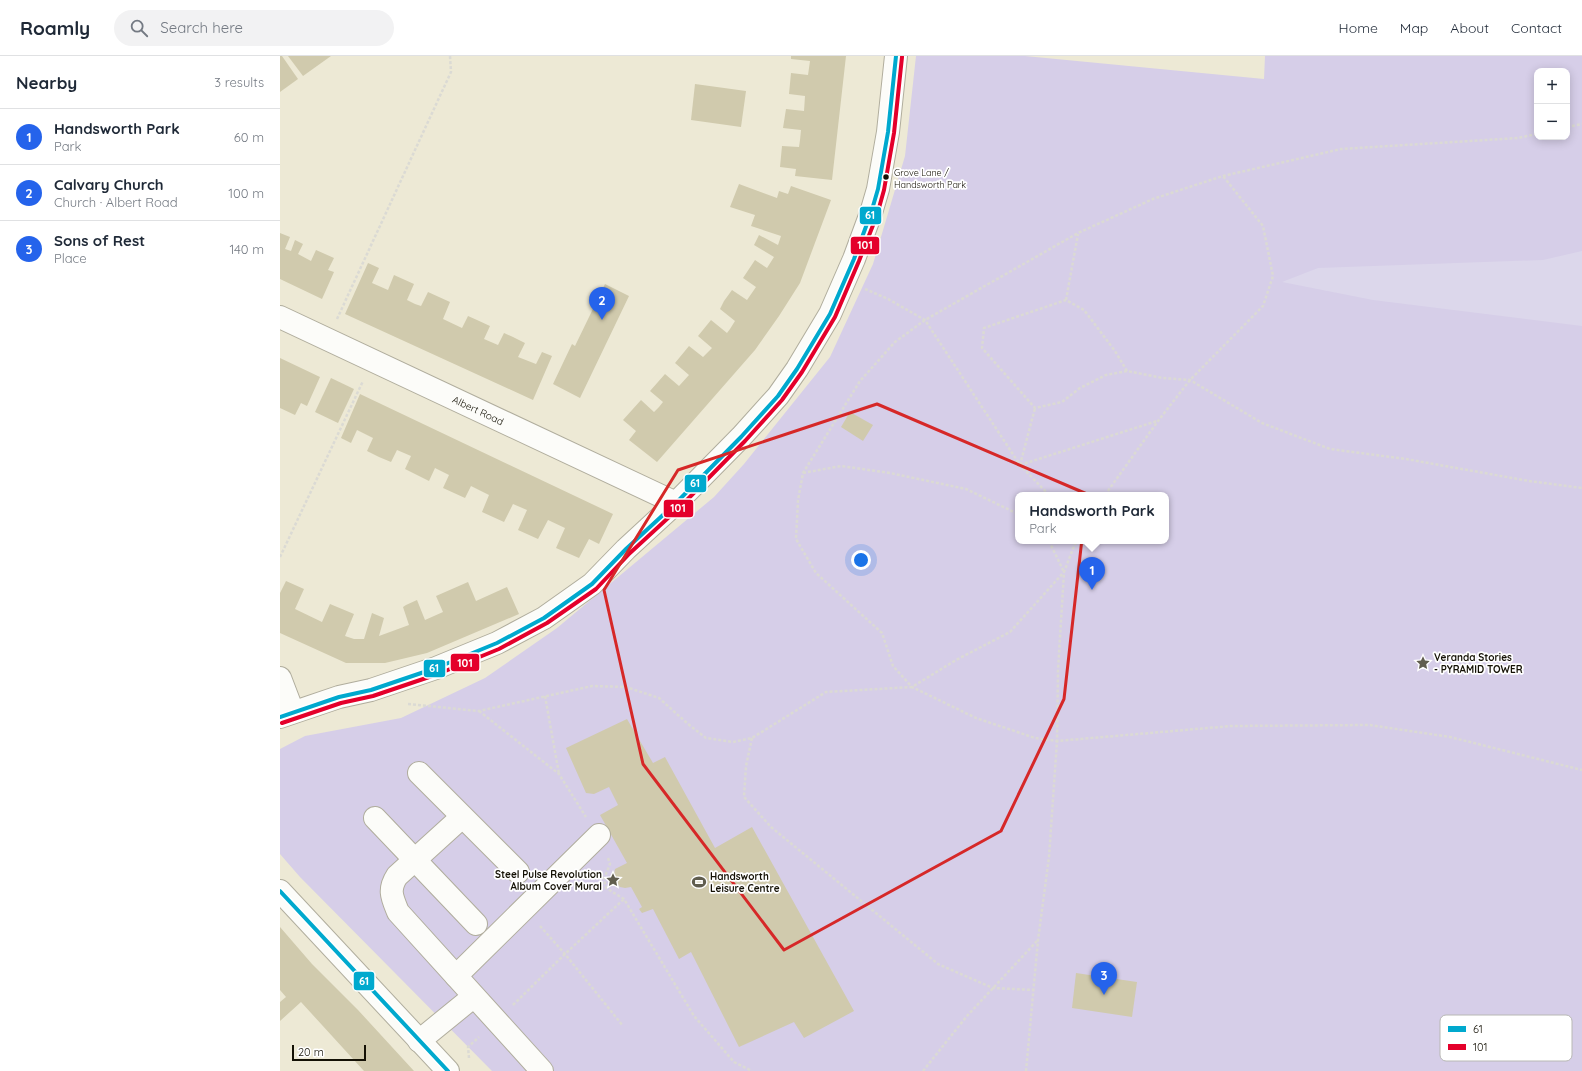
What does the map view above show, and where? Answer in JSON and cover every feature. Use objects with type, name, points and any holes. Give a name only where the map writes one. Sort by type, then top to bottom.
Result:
[{"type":"street","points":[[280,678],[287,714],[339,697],[371,690],[436,668],[496,643],[544,618],[592,584],[626,549],[676,503],[741,437],[778,396],[797,369],[830,314],[847,276],[878,189],[888,132],[896,56]]},
{"type":"street","name":"Albert Road","points":[[280,317],[676,503]]},
{"type":"street","points":[[419,773],[462,818],[518,872]]},
{"type":"street","points":[[375,818],[476,924]]},
{"type":"street","points":[[462,818],[397,876],[392,884],[392,897],[398,912],[473,997],[542,1071]]},
{"type":"street","points":[[456,976],[599,835]]},
{"type":"street","points":[[280,891],[448,1071]]},
{"type":"street","points":[[419,1041],[473,997]]},
{"type":"path","points":[[328,339],[451,72],[450,56]]},
{"type":"path","points":[[1570,127],[1582,124]]},
{"type":"path","points":[[1534,135],[1518,138],[1341,149],[1223,176],[1153,199],[1078,233],[925,320],[895,342],[860,381],[803,473],[798,500],[796,539],[816,573],[882,633],[893,666],[912,687],[976,718],[1035,738],[1057,741],[1230,726],[1370,725],[1450,737],[1582,770]]},
{"type":"path","points":[[1107,492],[1158,421],[1190,380],[1262,306],[1273,276],[1263,226],[1223,176]]},
{"type":"path","points":[[1066,300],[1078,233]]},
{"type":"path","points":[[847,276],[862,288],[888,299],[925,320],[1020,465],[1046,492]]},
{"type":"path","points":[[1035,408],[982,348],[984,328],[1066,300],[1084,310],[1115,351],[1127,371]]},
{"type":"path","points":[[280,557],[372,361]]},
{"type":"path","points":[[1035,408],[1062,402],[1080,388],[1106,375],[1127,371],[1163,378],[1190,380],[1262,423],[1330,449],[1406,459],[1530,481],[1582,488]]},
{"type":"path","points":[[1020,465],[1035,408]]},
{"type":"path","points":[[1020,465],[1158,421]]},
{"type":"path","points":[[803,473],[840,466],[890,473],[966,489],[1015,513]]},
{"type":"path","points":[[1050,544],[1064,572]]},
{"type":"path","points":[[1026,1071],[1038,940],[1049,857],[1057,741],[1058,670],[1064,572],[1075,544]]},
{"type":"path","points":[[404,704],[479,711],[592,686],[626,687],[659,698],[706,738],[733,742],[752,738],[826,692],[912,687],[956,660],[1010,632],[1064,572]]},
{"type":"path","points":[[479,711],[559,774],[545,696]]},
{"type":"path","points":[[752,738],[746,766],[744,797],[771,827],[938,964],[993,988],[1034,990]]},
{"type":"path","points":[[469,1063],[468,1047],[624,900],[694,1016],[734,1062],[752,1071]]},
{"type":"path","points":[[524,908],[565,954],[623,1026]]},
{"type":"path","points":[[923,1071],[967,1016],[1038,940]]},
{"type":"highlighted area","points":[[877,404],[1087,494],[1064,699],[1001,831],[784,950],[643,764],[604,590],[678,470]]},
{"type":"shaded area","points":[[916,56],[1025,56],[1264,79],[1265,56],[1582,56],[1582,1071],[492,1071],[300,877],[280,854],[280,749],[305,736],[401,718],[485,678],[557,628],[714,497],[744,464],[830,357],[873,264],[905,156]]},
{"type":"shaded area","points":[[1582,251],[1582,326],[1373,300],[1282,282],[1318,268],[1543,260]]},
{"type":"building","points":[[280,56],[282,56],[298,79],[280,92]]},
{"type":"building","points":[[288,56],[331,56],[303,76]]},
{"type":"building","points":[[791,56],[846,56],[832,180],[795,176],[796,169],[780,167],[782,146],[799,147],[800,140],[801,130],[783,128],[786,109],[804,111],[805,96],[789,94],[791,73],[808,75],[810,61],[791,59]]},
{"type":"building","points":[[695,84],[746,91],[741,127],[691,120]]},
{"type":"building","points":[[739,184],[777,198],[779,191],[788,194],[791,186],[831,200],[800,283],[779,316],[755,350],[657,462],[629,440],[636,431],[623,420],[641,400],[654,412],[659,407],[663,402],[650,391],[665,374],[679,386],[689,375],[675,363],[689,346],[703,357],[712,348],[698,336],[711,320],[727,333],[735,321],[720,309],[724,301],[732,290],[747,300],[756,287],[743,278],[755,260],[767,268],[774,257],[754,245],[759,235],[778,245],[781,236],[751,226],[755,215],[730,207]]},
{"type":"building","points":[[280,233],[290,237],[285,249],[291,251],[295,240],[303,244],[298,254],[311,261],[316,250],[334,258],[328,270],[334,272],[322,299],[280,279]]},
{"type":"building","points":[[368,263],[379,268],[372,283],[388,290],[394,275],[414,284],[407,300],[415,304],[421,306],[428,292],[450,302],[443,319],[462,328],[468,316],[490,326],[484,339],[498,345],[504,333],[525,343],[518,357],[536,364],[542,352],[552,356],[533,400],[345,314]]},
{"type":"building","points":[[605,284],[629,296],[580,398],[553,384],[572,344],[575,346]]},
{"type":"building","points":[[280,358],[320,377],[307,406],[301,403],[295,415],[280,408]]},
{"type":"building","points":[[331,378],[354,389],[338,423],[315,412]]},
{"type":"building","points":[[360,394],[613,514],[599,544],[589,539],[579,558],[556,548],[565,528],[548,520],[538,539],[518,530],[527,510],[513,504],[504,522],[482,512],[489,495],[471,486],[465,498],[443,488],[449,475],[435,468],[429,481],[405,469],[411,456],[397,450],[391,462],[379,457],[367,451],[373,438],[357,430],[351,443],[341,438]]},
{"type":"building","points":[[850,412],[873,425],[863,441],[841,427]]},
{"type":"building","points":[[286,581],[304,589],[295,609],[322,622],[330,604],[354,614],[345,636],[354,639],[364,639],[372,613],[384,618],[379,636],[409,625],[403,607],[417,600],[425,620],[443,612],[436,596],[468,582],[476,601],[507,587],[519,614],[427,653],[385,663],[346,663],[280,633],[280,593]]},
{"type":"building","name":"Handsworth Leisure Centre","points":[[627,719],[653,763],[665,757],[715,848],[752,827],[854,1011],[804,1038],[794,1022],[739,1047],[691,952],[679,959],[653,909],[642,913],[639,909],[642,907],[631,887],[620,887],[613,880],[615,869],[627,863],[600,815],[618,805],[609,787],[594,794],[586,793],[566,748]]},
{"type":"building","points":[[280,927],[312,964],[358,1010],[414,1071],[364,1071],[301,1002],[280,1021],[280,1002],[286,997],[280,990]]},
{"type":"building","points":[[1076,973],[1137,982],[1132,1017],[1072,1008]]},
{"type":"transit line","name":"61","points":[[280,717],[339,697],[371,690],[436,668],[497,643],[544,618],[592,584],[626,549],[676,503],[741,437],[778,396],[797,369],[830,314],[854,259],[878,189],[888,132],[896,56]]},
{"type":"transit line","name":"101","points":[[282,723],[341,703],[373,696],[438,674],[499,649],[547,623],[596,589],[630,553],[680,507],[745,441],[782,400],[802,372],[835,317],[859,261],[877,215],[884,190],[894,133],[902,57]]},
{"type":"transit line","name":"61","points":[[280,891],[448,1071]]},
{"type":"place","name":"Grove Lane / Handsworth Park","points":[[886,177]]},
{"type":"place","name":"Calvary Church","points":[[602,320]]},
{"type":"place","name":"Handsworth Park","points":[[1092,590]]},
{"type":"place","name":"Veranda Stories - PYRAMID TOWER","points":[[1423,663]]},
{"type":"place","name":"Steel Pulse Revolution Album Cover Mural","points":[[613,880]]},
{"type":"place","name":"Handsworth Leisure Centre","points":[[699,882]]},
{"type":"place","name":"Sons of Rest","points":[[1104,995]]}]
